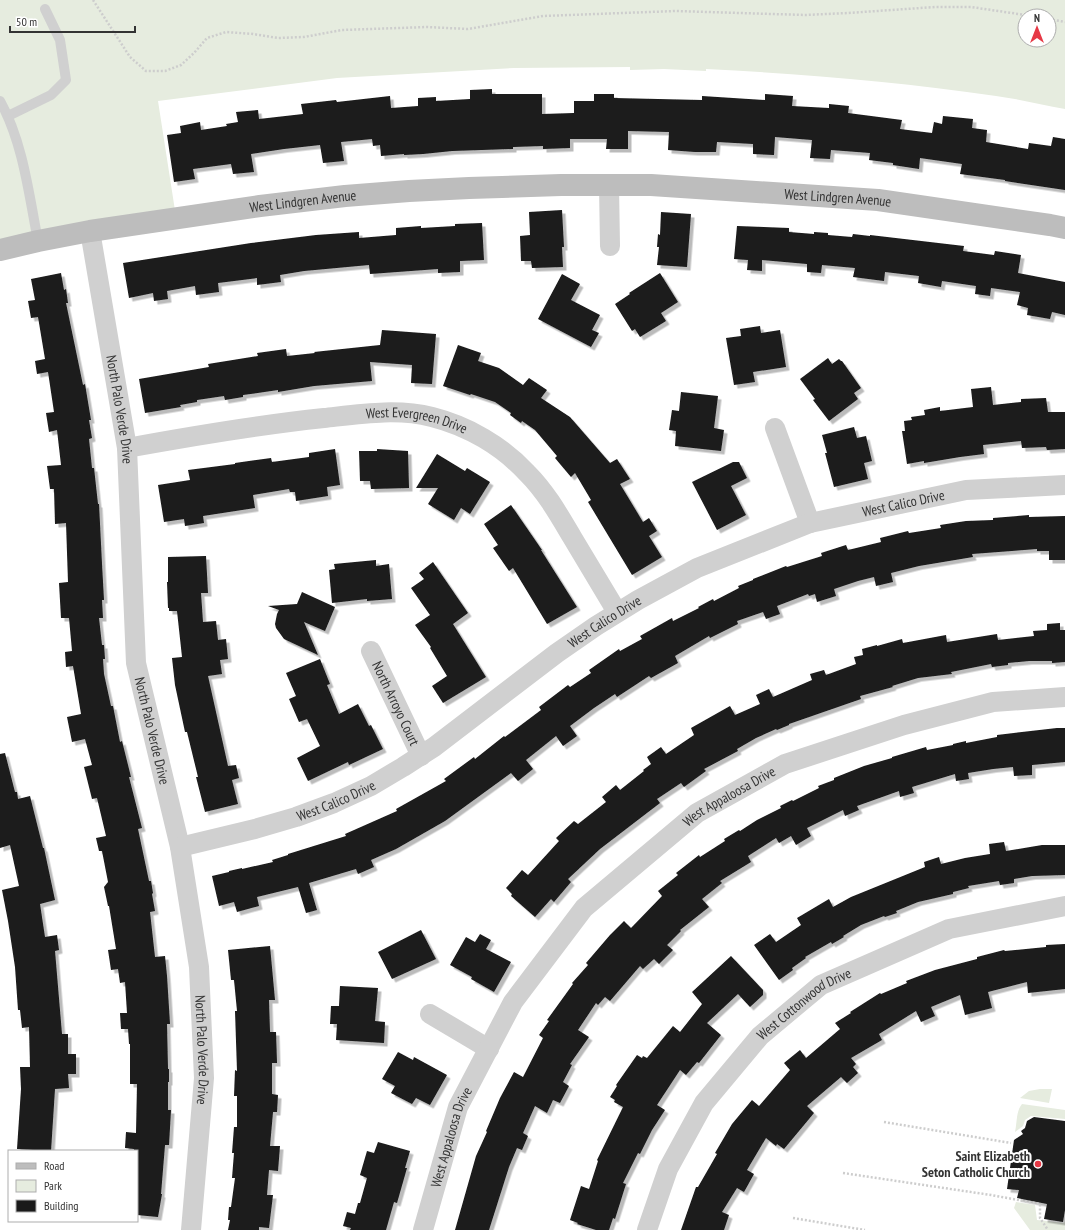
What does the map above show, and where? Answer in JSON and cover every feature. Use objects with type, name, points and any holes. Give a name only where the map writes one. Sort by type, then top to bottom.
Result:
[{"type":"street","name":"West Lindgren Avenue","points":[[0,250],[38,240],[90,231],[245,208],[352,196],[469,188],[609,184],[652,185],[878,200],[1065,228]]},
{"type":"street","points":[[609,184],[610,246]]},
{"type":"street","name":"North Palo Verde Drive","points":[[90,231],[127,448],[136,663],[180,847],[200,967],[204,1078],[191,1230]]},
{"type":"street","name":"West Evergreen Drive","points":[[127,448],[230,430],[367,414],[394,412],[412,413],[451,423],[474,433],[501,450],[528,474],[552,504],[617,612]]},
{"type":"street","points":[[774,428],[810,523]]},
{"type":"street","name":"West Calico Drive","points":[[180,847],[262,827],[315,811],[370,786],[421,756],[557,653],[617,612],[697,568],[810,523],[966,490],[1065,485]]},
{"type":"street","name":"North Arroyo Court","points":[[371,651],[421,756]]},
{"type":"street","name":"West Appaloosa Drive","points":[[423,1230],[458,1107],[513,1002],[584,908],[697,813],[785,764],[904,725],[993,702],[1065,698]]},
{"type":"street","name":"West Cottonwood Drive","points":[[647,1230],[668,1169],[704,1104],[760,1036],[821,985],[949,929],[1065,906]]},
{"type":"street","points":[[430,1014],[488,1049]]},
{"type":"lane","points":[[8,116],[51,95],[66,80],[60,40],[45,9]]},
{"type":"lane","points":[[0,101],[8,116],[20,153],[38,240]]},
{"type":"path","points":[[93,0],[130,57],[146,71],[165,71],[181,64],[194,54],[207,38],[226,32],[278,38],[304,37],[342,30],[427,27],[468,28],[543,16],[676,11],[805,15],[935,7],[971,7],[1017,14]]},
{"type":"path","points":[[884,1122],[1011,1142]]},
{"type":"path","points":[[843,1173],[991,1195],[1040,1204],[1040,1218],[1048,1230]]},
{"type":"path","points":[[793,1218],[865,1230]]},
{"type":"green space","points":[[0,0],[1065,0],[1065,109],[1005,97],[888,83],[779,73],[706,69],[706,71],[664,69],[630,70],[630,67],[514,68],[337,78],[158,101],[176,217],[0,250]]},
{"type":"green space","points":[[1052,1089],[1049,1103],[1020,1098],[1029,1091]]},
{"type":"green space","points":[[1022,1104],[1065,1110],[1065,1119],[1031,1116],[1025,1120],[1023,1126],[1015,1132],[1018,1114]]},
{"type":"green space","points":[[1016,1202],[1035,1205],[1037,1220],[1064,1223],[1065,1221],[1065,1230],[1030,1230],[1014,1208]]},
{"type":"building","points":[[492,89],[492,94],[542,94],[542,114],[574,113],[574,101],[594,101],[594,94],[614,94],[614,98],[702,100],[702,96],[765,100],[765,94],[793,96],[792,106],[829,108],[829,104],[849,106],[848,113],[902,120],[900,129],[932,133],[934,122],[942,124],[943,116],[973,119],[972,128],[987,130],[986,142],[1028,149],[1029,143],[1051,146],[1053,137],[1065,139],[1065,190],[960,174],[962,164],[920,158],[919,169],[893,165],[893,163],[869,160],[870,153],[831,150],[830,159],[810,158],[812,140],[775,137],[774,155],[753,154],[753,144],[717,142],[716,152],[695,152],[668,150],[669,132],[628,131],[628,149],[606,149],[607,139],[570,139],[570,148],[543,149],[543,146],[513,147],[513,149],[452,151],[381,156],[380,145],[373,146],[372,139],[341,142],[344,161],[323,163],[320,145],[284,149],[251,154],[254,172],[233,174],[231,164],[193,169],[195,179],[174,182],[167,135],[181,133],[180,126],[200,122],[201,130],[227,126],[226,124],[238,122],[236,112],[258,110],[259,119],[303,114],[301,104],[336,100],[337,102],[390,96],[391,108],[418,106],[418,98],[436,97],[436,101],[470,99],[470,90]]},
{"type":"building","points":[[562,210],[564,247],[562,247],[563,267],[532,268],[531,261],[521,261],[520,236],[530,235],[529,212]]},
{"type":"building","points":[[661,212],[691,214],[687,267],[657,265],[659,247],[657,247],[658,234],[660,235]]},
{"type":"building","points":[[482,223],[484,260],[460,261],[460,272],[438,273],[438,269],[370,274],[369,265],[304,271],[280,275],[281,282],[257,285],[257,278],[218,283],[219,292],[196,295],[195,286],[167,291],[168,299],[154,301],[153,293],[129,298],[123,263],[251,243],[316,235],[359,232],[359,238],[396,235],[396,228],[421,226],[421,228],[455,226],[455,224]]},
{"type":"building","points":[[737,226],[789,228],[789,232],[814,234],[814,232],[828,233],[828,235],[852,237],[853,234],[870,235],[964,246],[963,251],[994,255],[995,251],[1021,255],[1018,273],[1065,282],[1065,315],[1052,312],[1050,319],[1027,315],[1028,308],[1017,305],[1020,292],[991,288],[990,296],[975,294],[976,286],[942,281],[941,287],[918,283],[919,276],[885,272],[884,281],[853,277],[855,268],[822,265],[821,273],[807,272],[807,264],[762,260],[762,271],[747,270],[748,260],[734,259]]},
{"type":"building","points":[[61,273],[64,290],[66,289],[68,303],[66,303],[83,385],[85,384],[91,420],[89,420],[92,438],[89,439],[92,468],[94,468],[99,504],[104,600],[102,600],[103,618],[99,618],[102,645],[104,645],[104,674],[111,706],[113,706],[120,742],[122,741],[131,777],[129,777],[142,828],[138,829],[149,881],[151,881],[155,911],[150,912],[155,957],[165,956],[170,1024],[167,1024],[169,1069],[168,1110],[171,1110],[169,1145],[165,1145],[162,1194],[158,1217],[138,1215],[138,1150],[125,1148],[126,1132],[136,1133],[137,1084],[130,1084],[130,1044],[128,1029],[121,1029],[120,1013],[127,1013],[125,982],[120,983],[118,969],[111,970],[108,950],[116,949],[109,906],[104,887],[108,882],[102,851],[99,851],[96,838],[106,836],[97,798],[92,799],[84,767],[92,765],[85,739],[72,742],[67,717],[81,714],[73,666],[66,667],[65,652],[72,651],[69,618],[61,618],[59,583],[68,582],[66,523],[55,524],[54,489],[50,489],[47,466],[61,465],[57,430],[49,432],[46,413],[54,412],[48,372],[37,374],[35,361],[45,359],[38,317],[31,318],[28,301],[35,300],[31,279]]},
{"type":"building","points":[[660,273],[678,302],[661,313],[666,321],[640,337],[635,329],[632,331],[615,304]]},
{"type":"building","points":[[562,274],[580,284],[571,300],[600,315],[592,330],[599,333],[591,347],[538,319]]},
{"type":"building","points":[[760,326],[761,333],[780,330],[786,367],[753,372],[755,382],[734,385],[726,338],[741,336],[740,329]]},
{"type":"building","points":[[382,330],[436,334],[432,384],[411,383],[412,365],[370,362],[372,381],[314,386],[278,392],[278,390],[243,395],[243,397],[225,400],[224,396],[197,400],[197,402],[180,405],[181,407],[145,413],[139,379],[209,367],[208,364],[258,356],[257,353],[286,349],[287,356],[380,345]]},
{"type":"building","points":[[458,345],[481,353],[478,361],[499,368],[523,385],[529,378],[547,390],[541,398],[570,417],[610,463],[617,459],[630,479],[620,484],[643,522],[649,518],[657,531],[649,536],[662,557],[632,575],[588,502],[591,500],[575,473],[571,477],[555,458],[557,456],[535,430],[522,421],[521,423],[510,415],[511,413],[495,402],[443,386]]},
{"type":"building","points":[[828,358],[832,364],[839,359],[842,361],[861,388],[854,393],[858,399],[829,421],[813,400],[815,399],[800,379]]},
{"type":"building","points":[[991,387],[993,405],[1021,402],[1021,399],[1046,398],[1048,412],[1065,412],[1065,449],[1047,450],[1046,447],[1022,448],[1021,441],[983,445],[984,454],[907,464],[902,431],[905,431],[904,421],[912,420],[911,417],[925,415],[924,410],[940,407],[940,411],[973,407],[971,389]]},
{"type":"building","points":[[681,392],[718,396],[714,428],[724,430],[721,451],[675,446],[676,431],[669,430],[672,410],[679,411]]},
{"type":"building","points":[[854,427],[857,438],[866,436],[872,461],[864,463],[868,479],[834,487],[822,435]]},
{"type":"building","points":[[335,449],[340,485],[327,487],[328,496],[296,501],[295,492],[290,492],[289,489],[253,495],[255,508],[203,516],[204,523],[185,526],[184,519],[164,522],[158,485],[190,480],[188,470],[271,458],[272,462],[309,457],[309,453]]},
{"type":"building","points":[[377,449],[408,451],[409,488],[371,489],[370,481],[360,481],[359,451],[377,451]]},
{"type":"building","points":[[437,454],[465,471],[467,468],[490,482],[470,514],[461,508],[454,520],[428,504],[438,488],[416,488]]},
{"type":"building","points":[[733,462],[739,462],[747,478],[731,486],[746,515],[717,530],[692,482]]},
{"type":"building","points":[[511,505],[542,550],[577,607],[547,624],[513,568],[509,571],[493,548],[498,545],[484,524]]},
{"type":"building","points":[[1029,515],[1029,517],[1065,516],[1065,560],[1049,560],[1049,551],[1037,551],[1037,549],[972,554],[973,557],[919,566],[891,573],[893,582],[876,586],[874,577],[858,581],[834,589],[836,596],[817,602],[815,594],[809,596],[808,594],[777,606],[780,614],[766,619],[763,612],[737,621],[738,624],[710,638],[709,636],[675,656],[678,663],[651,678],[649,676],[617,697],[615,694],[594,708],[570,726],[577,736],[563,746],[556,736],[526,760],[533,769],[518,781],[511,773],[445,821],[396,849],[371,860],[374,867],[358,874],[356,869],[309,883],[317,910],[306,913],[298,887],[257,897],[259,906],[237,912],[234,902],[219,906],[212,876],[273,862],[272,860],[288,854],[346,836],[345,834],[397,811],[396,809],[446,781],[444,779],[474,757],[475,759],[504,736],[505,737],[541,710],[539,707],[568,685],[570,687],[591,673],[589,670],[619,649],[620,651],[642,639],[640,636],[672,618],[673,621],[713,599],[714,601],[739,588],[738,586],[786,566],[787,567],[822,556],[821,553],[846,545],[848,550],[881,542],[880,538],[908,531],[909,533],[941,528],[940,525],[966,521],[993,520],[993,518]]},
{"type":"building","points":[[206,556],[208,593],[201,593],[203,622],[216,621],[218,640],[226,639],[228,659],[220,660],[222,674],[208,676],[228,766],[236,765],[239,778],[232,780],[238,804],[205,812],[196,777],[198,777],[187,732],[185,732],[175,685],[172,658],[182,657],[177,611],[169,611],[168,608],[167,582],[168,557]]},
{"type":"building","points":[[376,560],[376,566],[389,564],[392,599],[367,601],[367,599],[332,603],[329,570],[335,569],[334,564]]},
{"type":"building","points":[[433,562],[468,613],[453,624],[486,677],[443,703],[432,686],[447,676],[430,648],[431,647],[415,625],[430,615],[411,588],[424,579],[419,573]]},
{"type":"building","points":[[302,592],[335,607],[325,631],[304,622],[318,655],[284,639],[276,628],[275,624],[279,610],[268,606],[297,604]]},
{"type":"building","points":[[1060,623],[1060,630],[1065,630],[1065,662],[1052,663],[1052,661],[1029,661],[1008,663],[1008,665],[992,667],[991,664],[951,672],[952,674],[918,678],[860,696],[861,699],[789,724],[756,738],[737,749],[738,751],[704,769],[706,771],[684,787],[681,783],[657,799],[660,803],[600,849],[568,879],[571,882],[554,902],[551,899],[535,917],[511,896],[512,894],[506,888],[522,870],[528,875],[559,841],[556,838],[574,821],[578,824],[606,802],[602,797],[616,785],[620,790],[644,771],[643,770],[651,764],[647,757],[661,747],[666,754],[694,735],[691,728],[730,706],[735,715],[760,704],[756,695],[769,689],[773,697],[812,680],[810,674],[824,670],[826,675],[856,664],[854,657],[863,655],[862,649],[877,645],[902,639],[903,643],[946,635],[947,642],[997,634],[998,640],[1034,636],[1033,631],[1047,630],[1047,624]]},
{"type":"building","points":[[320,659],[330,684],[327,685],[339,714],[358,704],[383,749],[349,765],[348,762],[308,781],[297,758],[320,746],[307,719],[299,722],[289,699],[296,696],[286,673]]},
{"type":"building","points":[[1065,728],[1065,762],[1032,765],[1032,775],[1014,776],[1013,767],[968,773],[969,779],[956,781],[955,774],[912,787],[914,793],[900,797],[899,791],[857,806],[859,810],[845,816],[843,810],[807,828],[811,836],[796,845],[791,836],[779,843],[776,838],[748,856],[751,862],[720,881],[722,883],[702,899],[709,907],[680,930],[681,931],[667,945],[673,950],[659,964],[654,959],[643,969],[640,966],[610,1001],[605,997],[598,1005],[596,1003],[578,1030],[589,1037],[570,1064],[572,1065],[563,1082],[569,1086],[560,1103],[553,1100],[547,1113],[535,1106],[523,1133],[528,1136],[522,1150],[517,1148],[509,1167],[489,1230],[455,1230],[476,1156],[500,1098],[514,1072],[523,1077],[543,1038],[539,1035],[549,1021],[547,1020],[573,984],[572,983],[588,965],[586,963],[624,921],[631,928],[662,896],[658,891],[678,875],[676,873],[699,855],[700,857],[725,841],[724,839],[781,808],[780,806],[819,788],[818,786],[834,780],[834,778],[864,766],[926,747],[927,750],[966,741],[966,743],[997,737],[997,735]]},
{"type":"building","points":[[5,753],[18,799],[30,796],[44,848],[55,900],[40,904],[45,937],[57,935],[59,950],[55,951],[62,1034],[68,1034],[68,1054],[76,1054],[76,1074],[68,1074],[69,1088],[55,1089],[51,1150],[17,1149],[21,1089],[20,1067],[30,1067],[29,1027],[22,1028],[20,1010],[18,1010],[15,967],[2,890],[19,886],[10,845],[0,848],[0,754]]},
{"type":"building","points":[[1004,842],[1006,851],[1042,845],[1065,845],[1065,875],[1032,876],[1014,879],[1014,883],[1000,885],[999,881],[968,886],[969,888],[953,892],[953,894],[918,902],[896,911],[897,913],[884,916],[861,925],[832,944],[831,942],[805,957],[806,958],[792,968],[793,970],[779,980],[754,945],[770,934],[776,942],[801,925],[797,918],[829,899],[833,907],[851,897],[925,867],[924,862],[939,857],[941,864],[990,854],[989,844]]},
{"type":"building","points":[[421,930],[436,959],[392,979],[378,952]]},
{"type":"building","points":[[480,934],[491,940],[486,949],[511,962],[494,992],[471,979],[472,977],[450,965],[466,937],[475,942]]},
{"type":"building","points":[[1065,944],[1065,989],[1028,993],[1027,982],[988,992],[992,1008],[965,1015],[960,995],[931,1007],[935,1016],[921,1022],[916,1011],[879,1034],[882,1040],[851,1058],[856,1064],[853,1067],[858,1073],[847,1083],[841,1077],[807,1106],[814,1113],[784,1149],[777,1144],[776,1146],[766,1138],[747,1170],[754,1174],[744,1192],[737,1188],[722,1212],[729,1215],[724,1230],[681,1230],[696,1187],[698,1187],[717,1154],[715,1153],[732,1124],[752,1100],[759,1106],[790,1070],[784,1063],[800,1050],[806,1058],[840,1029],[835,1023],[880,993],[881,994],[907,983],[906,981],[935,970],[1004,950]]},
{"type":"building","points":[[270,946],[275,1000],[269,1000],[270,1032],[276,1032],[277,1063],[272,1063],[272,1094],[278,1095],[277,1112],[273,1112],[270,1146],[280,1146],[278,1171],[269,1170],[267,1195],[273,1195],[269,1228],[259,1227],[259,1230],[228,1230],[230,1220],[228,1220],[229,1207],[231,1207],[235,1178],[232,1178],[234,1153],[232,1153],[234,1127],[237,1127],[237,1096],[234,1096],[235,1070],[237,1071],[235,1011],[237,1011],[234,980],[231,980],[228,950]]},
{"type":"building","points":[[731,956],[763,990],[763,995],[750,1007],[738,994],[707,1023],[721,1035],[699,1063],[697,1062],[686,1075],[680,1070],[657,1105],[665,1110],[652,1130],[640,1154],[638,1153],[623,1183],[626,1184],[615,1219],[613,1218],[609,1230],[596,1230],[577,1224],[578,1223],[570,1220],[581,1186],[589,1189],[598,1161],[597,1160],[623,1107],[614,1102],[615,1100],[610,1097],[617,1086],[616,1085],[637,1055],[642,1058],[643,1056],[647,1058],[673,1026],[680,1032],[702,1004],[692,992]]},
{"type":"building","points":[[340,986],[378,988],[375,1021],[385,1022],[384,1043],[336,1040],[337,1024],[330,1024],[331,1006],[339,1006]]},
{"type":"building","points":[[398,1052],[413,1060],[414,1057],[447,1075],[430,1105],[416,1098],[412,1104],[391,1093],[395,1086],[382,1079]]},
{"type":"building","name":"Saint Elizabeth Seton Catholic Church","points":[[1034,1117],[1065,1121],[1065,1210],[1063,1222],[1044,1219],[1047,1204],[1017,1198],[1019,1190],[1007,1189],[1014,1140],[1023,1134],[1021,1131],[1025,1128],[1027,1121]]},
{"type":"building","points":[[378,1142],[410,1151],[405,1168],[407,1168],[397,1203],[394,1202],[386,1230],[350,1230],[351,1228],[343,1226],[347,1212],[355,1214],[358,1203],[360,1203],[367,1178],[360,1175],[367,1151],[374,1153]]},
{"type":"place","name":"Saint Elizabeth Seton Catholic Church","points":[[1038,1164]]}]
